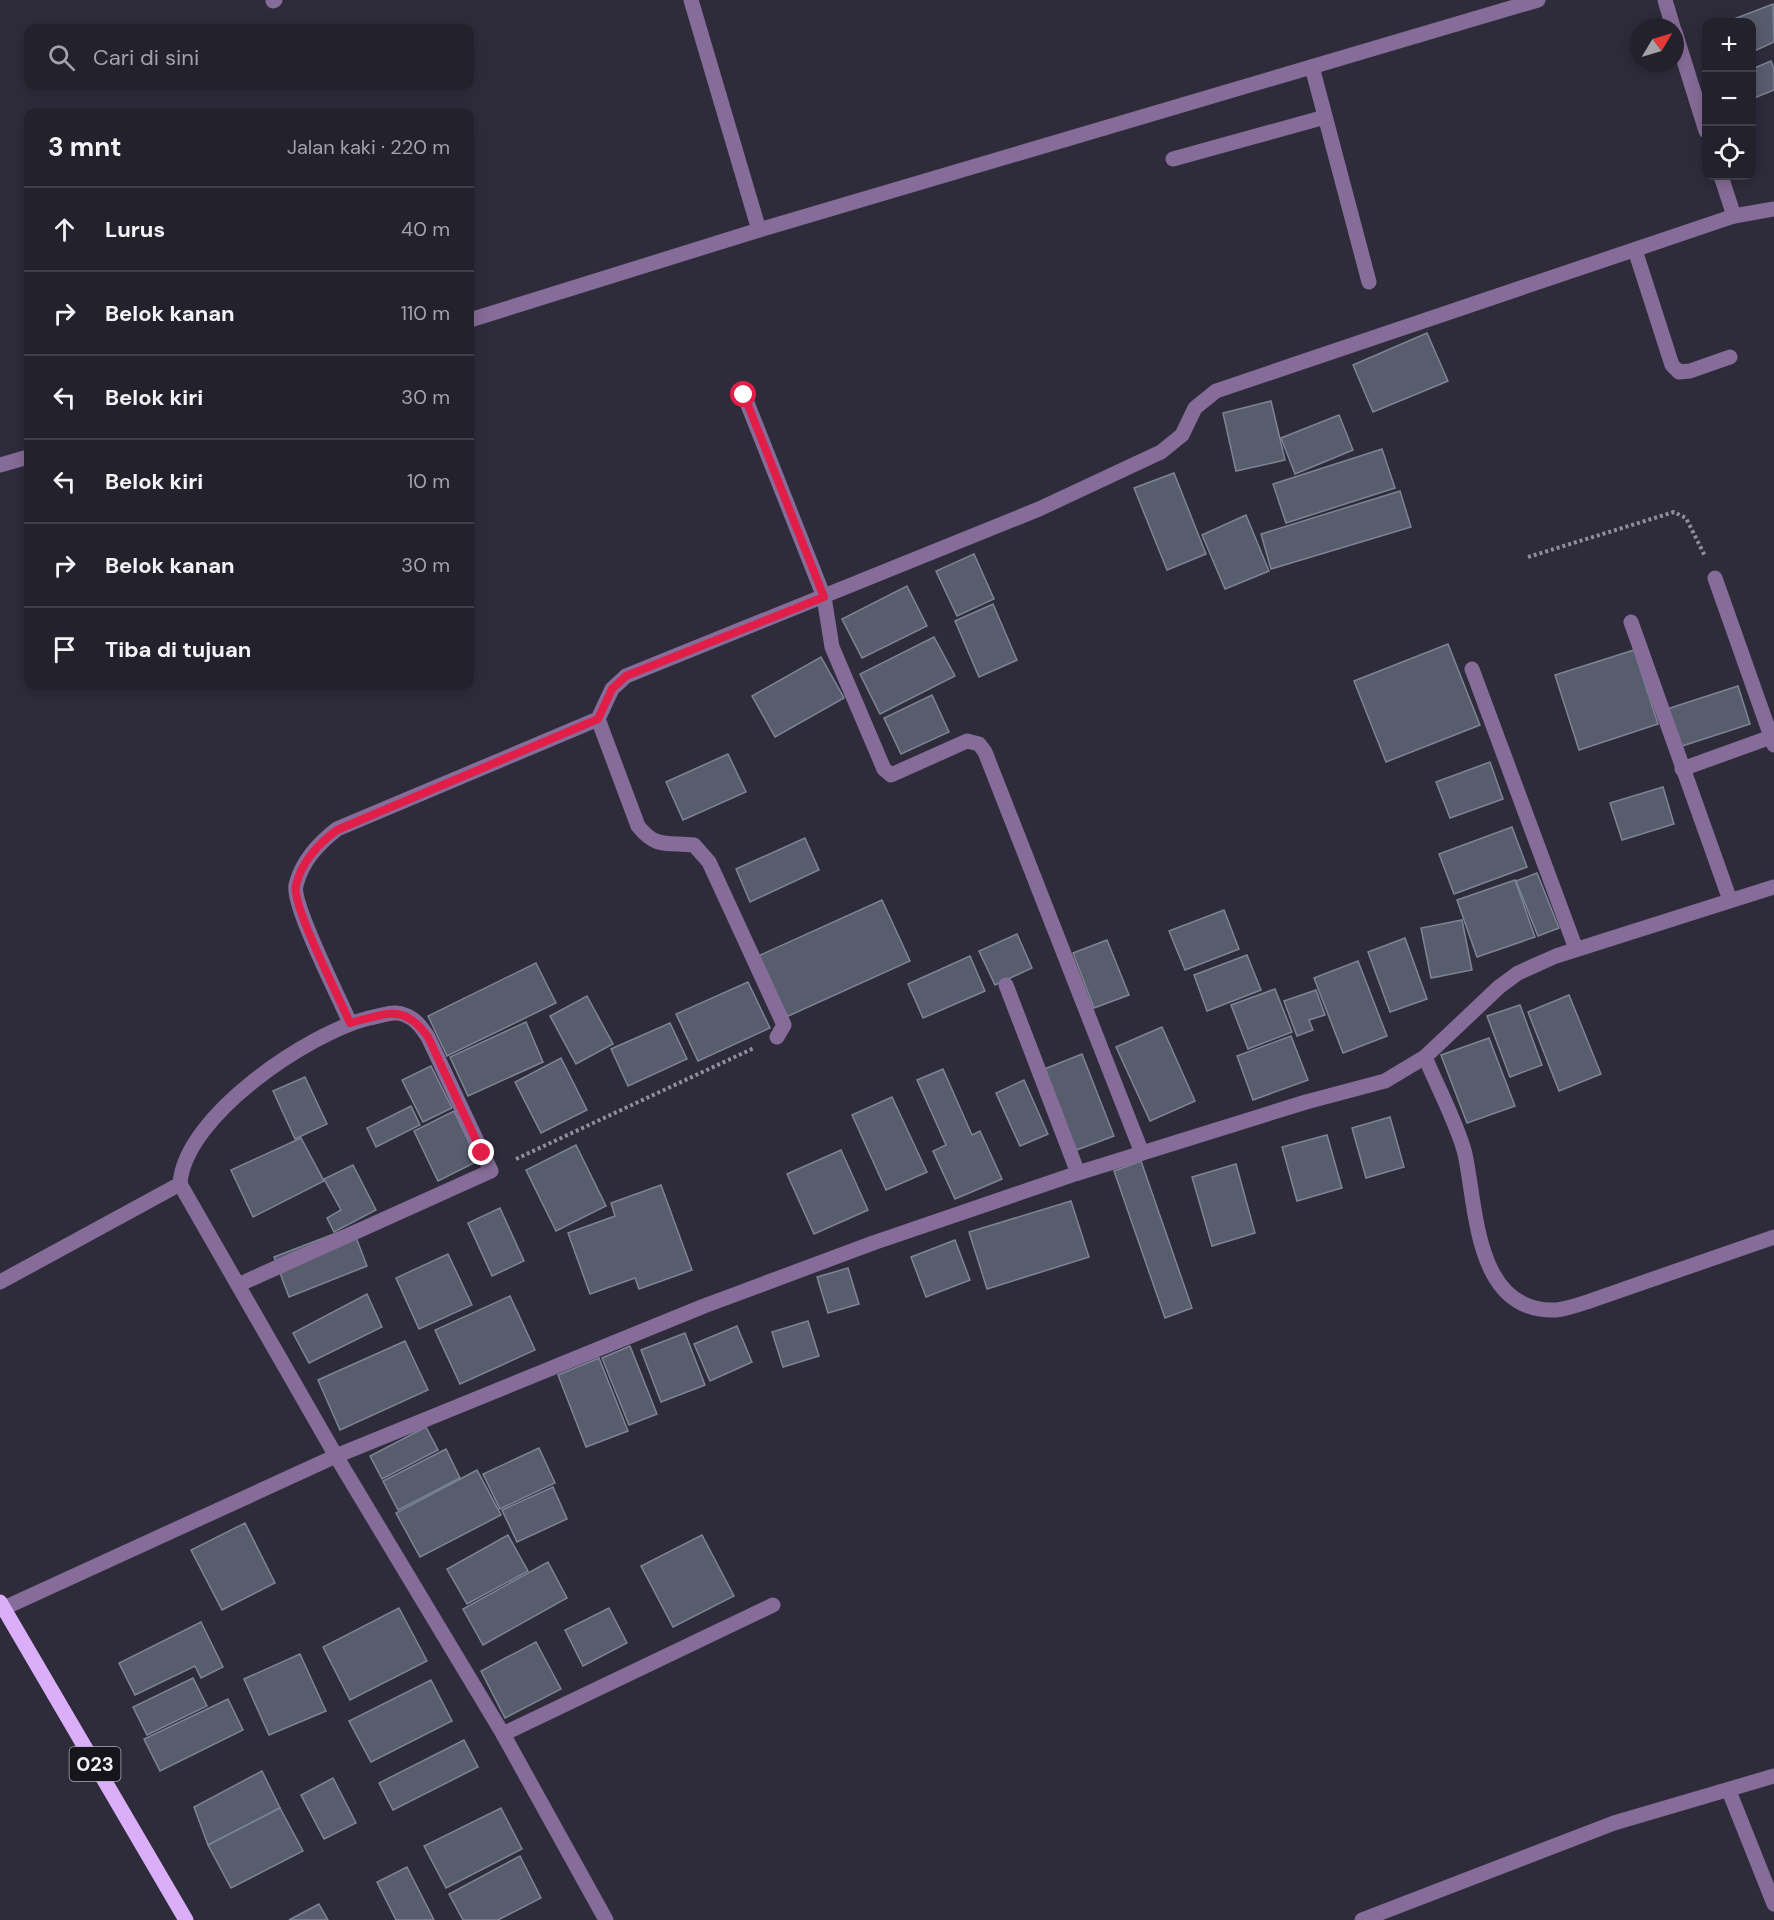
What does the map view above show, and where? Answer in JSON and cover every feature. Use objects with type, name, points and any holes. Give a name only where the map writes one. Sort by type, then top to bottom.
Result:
[{"type":"main road","name":"023","points":[[2,1605],[186,1920]]},
{"type":"street","points":[[691,0],[759,230]]},
{"type":"street","points":[[474,319],[759,230],[1538,0]]},
{"type":"street","points":[[1665,0],[1670,18]]},
{"type":"street","points":[[1684,60],[1705,126]]},
{"type":"street","points":[[1312,67],[1369,282]]},
{"type":"street","points":[[1173,159],[1325,117]]},
{"type":"street","points":[[1722,180],[1734,216]]},
{"type":"street","points":[[350,1023],[302,915],[295,887],[309,856],[337,830],[598,719],[612,689],[626,676],[1039,509],[1161,452],[1182,435],[1195,408],[1216,391],[1734,216],[1774,209]]},
{"type":"street","points":[[1635,250],[1672,365],[1679,372],[1690,372],[1731,357]]},
{"type":"street","points":[[744,395],[824,597],[832,647],[886,773],[891,775],[967,741],[979,744],[985,752],[1142,1154]]},
{"type":"street","points":[[0,465],[24,458]]},
{"type":"street","points":[[1682,769],[1773,741],[1715,578]]},
{"type":"street","points":[[1631,622],[1730,900]]},
{"type":"street","points":[[1472,669],[1576,949]]},
{"type":"street","points":[[598,719],[638,826],[648,838],[662,844],[694,845],[709,862],[784,1025],[777,1037]]},
{"type":"street","points":[[2,1605],[336,1456],[704,1306],[873,1243],[1078,1173],[1306,1102],[1385,1081],[1425,1057],[1508,979],[1542,962],[1576,949],[1774,887]]},
{"type":"street","points":[[1006,985],[1078,1173]]},
{"type":"street","points":[[238,1285],[490,1171],[428,1037],[418,1022],[404,1014],[393,1013],[350,1023],[293,1052],[221,1110],[189,1152],[181,1170],[183,1189],[238,1285],[336,1456],[503,1734],[606,1920]]},
{"type":"street","points":[[1425,1057],[1464,1152],[1476,1225],[1487,1264],[1503,1290],[1532,1308],[1557,1310],[1587,1302],[1774,1237]]},
{"type":"street","points":[[0,1282],[183,1189]]},
{"type":"street","points":[[183,1189],[336,1456]]},
{"type":"street","points":[[503,1734],[773,1605]]},
{"type":"street","points":[[1362,1920],[1614,1823],[1774,1776]]},
{"type":"street","points":[[1729,1791],[1774,1904]]},
{"type":"path","points":[[1528,558],[1674,512],[1686,518],[1697,534],[1715,578]]},
{"type":"path","points":[[490,1171],[777,1037]]},
{"type":"building","points":[[1773,4],[1774,42],[1756,50],[1756,18],[1736,18]]},
{"type":"building","points":[[1771,61],[1774,69],[1774,90],[1756,97],[1756,72],[1756,67]]},
{"type":"building","points":[[1427,333],[1448,381],[1373,412],[1353,365]]},
{"type":"building","points":[[1271,401],[1285,460],[1236,471],[1223,413]]},
{"type":"building","points":[[1339,415],[1353,450],[1295,474],[1281,438]]},
{"type":"building","points":[[1382,449],[1395,488],[1286,523],[1273,484]]},
{"type":"building","points":[[1174,473],[1206,554],[1167,570],[1134,488]]},
{"type":"building","points":[[1400,491],[1411,527],[1271,569],[1261,534]]},
{"type":"building","points":[[1246,515],[1269,571],[1225,589],[1202,535]]},
{"type":"building","points":[[974,554],[994,599],[957,616],[936,571]]},
{"type":"building","points":[[907,586],[927,626],[862,658],[842,619]]},
{"type":"building","points":[[993,604],[1017,660],[979,677],[955,621]]},
{"type":"building","points":[[934,637],[955,676],[880,714],[860,674]]},
{"type":"building","points":[[1448,644],[1480,725],[1386,762],[1354,681]]},
{"type":"building","points":[[1634,650],[1658,724],[1579,750],[1555,675]]},
{"type":"building","points":[[821,657],[844,698],[775,737],[752,696]]},
{"type":"building","points":[[1738,686],[1750,724],[1679,747],[1667,709]]},
{"type":"building","points":[[932,695],[949,732],[901,754],[884,718]]},
{"type":"building","points":[[728,754],[746,792],[683,820],[666,782]]},
{"type":"building","points":[[1490,762],[1503,799],[1450,818],[1436,782]]},
{"type":"building","points":[[1663,787],[1674,824],[1622,840],[1610,803]]},
{"type":"building","points":[[1512,827],[1527,867],[1454,894],[1439,854]]},
{"type":"building","points":[[805,838],[819,870],[750,902],[736,869]]},
{"type":"building","points":[[1537,873],[1559,928],[1538,936],[1516,881]]},
{"type":"building","points":[[1515,880],[1535,937],[1477,957],[1457,900]]},
{"type":"building","points":[[882,900],[910,961],[784,1018],[756,957]]},
{"type":"building","points":[[1224,910],[1239,949],[1185,970],[1169,931]]},
{"type":"building","points":[[1462,920],[1472,970],[1431,978],[1421,928]]},
{"type":"building","points":[[1017,934],[1032,968],[995,985],[979,951]]},
{"type":"building","points":[[1405,938],[1427,999],[1390,1012],[1368,952]]},
{"type":"building","points":[[1107,940],[1129,995],[1094,1008],[1073,953]]},
{"type":"building","points":[[1247,955],[1261,990],[1207,1011],[1194,975]]},
{"type":"building","points":[[970,956],[985,991],[923,1018],[908,984]]},
{"type":"building","points":[[1358,961],[1387,1036],[1343,1053],[1314,978]]},
{"type":"building","points":[[536,963],[556,1003],[447,1056],[428,1016]]},
{"type":"building","points":[[748,982],[770,1028],[698,1061],[676,1014]]},
{"type":"building","points":[[1275,989],[1292,1032],[1248,1049],[1231,1005]]},
{"type":"building","points":[[1316,990],[1325,1015],[1309,1020],[1313,1030],[1297,1036],[1284,1001]]},
{"type":"building","points":[[1569,995],[1601,1074],[1559,1091],[1528,1012]]},
{"type":"building","points":[[587,996],[613,1044],[576,1064],[550,1016]]},
{"type":"building","points":[[1520,1005],[1542,1065],[1510,1077],[1487,1016]]},
{"type":"building","points":[[526,1022],[543,1062],[468,1096],[450,1057]]},
{"type":"building","points":[[670,1023],[687,1059],[628,1086],[611,1049]]},
{"type":"building","points":[[1162,1027],[1195,1101],[1150,1121],[1116,1047]]},
{"type":"building","points":[[1291,1036],[1308,1080],[1253,1100],[1237,1056]]},
{"type":"building","points":[[1489,1038],[1515,1106],[1467,1123],[1441,1055]]},
{"type":"building","points":[[1082,1054],[1114,1136],[1074,1151],[1042,1070]]},
{"type":"building","points":[[561,1058],[587,1110],[541,1133],[515,1082]]},
{"type":"building","points":[[431,1066],[452,1108],[423,1122],[402,1080]]},
{"type":"building","points":[[943,1069],[972,1135],[980,1131],[1002,1179],[955,1199],[933,1151],[946,1145],[917,1080]]},
{"type":"building","points":[[305,1077],[327,1124],[295,1139],[273,1091]]},
{"type":"building","points":[[1024,1080],[1048,1134],[1020,1146],[996,1093]]},
{"type":"building","points":[[892,1097],[927,1172],[886,1190],[852,1115]]},
{"type":"building","points":[[411,1106],[420,1125],[376,1147],[367,1128]]},
{"type":"building","points":[[454,1111],[478,1161],[438,1181],[414,1131]]},
{"type":"building","points":[[1390,1117],[1404,1167],[1366,1178],[1352,1128]]},
{"type":"building","points":[[1327,1135],[1342,1188],[1297,1201],[1282,1147]]},
{"type":"building","points":[[301,1138],[324,1181],[253,1217],[231,1170]]},
{"type":"building","points":[[576,1145],[606,1206],[556,1231],[526,1170]]},
{"type":"building","points":[[841,1150],[868,1210],[814,1234],[787,1174]]},
{"type":"building","points":[[1141,1161],[1192,1308],[1165,1318],[1114,1171]]},
{"type":"building","points":[[1236,1164],[1255,1233],[1212,1246],[1192,1177]]},
{"type":"building","points":[[353,1165],[376,1210],[334,1232],[327,1218],[341,1210],[324,1179]]},
{"type":"building","points":[[661,1185],[692,1270],[639,1289],[635,1278],[590,1294],[568,1233],[615,1216],[611,1203]]},
{"type":"building","points":[[1071,1201],[1089,1257],[987,1289],[969,1232]]},
{"type":"building","points":[[500,1208],[524,1261],[492,1276],[468,1223]]},
{"type":"building","points":[[352,1227],[367,1266],[289,1297],[274,1257]]},
{"type":"building","points":[[955,1240],[970,1280],[926,1297],[911,1257]]},
{"type":"building","points":[[448,1254],[472,1305],[419,1329],[396,1278]]},
{"type":"building","points":[[848,1268],[859,1304],[828,1313],[817,1277]]},
{"type":"building","points":[[367,1294],[382,1327],[309,1363],[293,1333]]},
{"type":"building","points":[[510,1296],[535,1350],[460,1384],[435,1330]]},
{"type":"building","points":[[808,1321],[819,1356],[783,1367],[772,1332]]},
{"type":"building","points":[[737,1326],[752,1362],[710,1381],[694,1344]]},
{"type":"building","points":[[685,1333],[705,1385],[661,1402],[641,1350]]},
{"type":"building","points":[[405,1341],[428,1390],[340,1430],[318,1380]]},
{"type":"building","points":[[630,1346],[657,1414],[629,1425],[602,1358]]},
{"type":"building","points":[[599,1358],[628,1431],[586,1447],[558,1375]]},
{"type":"building","points":[[426,1427],[438,1450],[382,1479],[370,1456]]},
{"type":"building","points":[[539,1448],[555,1483],[500,1509],[483,1474]]},
{"type":"building","points":[[446,1449],[460,1478],[398,1510],[383,1481]]},
{"type":"building","points":[[477,1470],[501,1515],[420,1557],[396,1513]]},
{"type":"building","points":[[553,1487],[567,1519],[517,1542],[502,1510]]},
{"type":"building","points":[[245,1523],[275,1583],[222,1610],[191,1550]]},
{"type":"building","points":[[508,1535],[528,1571],[467,1604],[447,1569]]},
{"type":"building","points":[[702,1535],[734,1596],[673,1627],[641,1566]]},
{"type":"building","points":[[548,1562],[567,1598],[483,1645],[463,1609]]},
{"type":"building","points":[[399,1608],[427,1661],[350,1700],[323,1647]]},
{"type":"building","points":[[609,1608],[627,1643],[583,1666],[565,1630]]},
{"type":"building","points":[[201,1622],[223,1667],[201,1678],[195,1666],[135,1695],[119,1663]]},
{"type":"building","points":[[536,1642],[561,1689],[505,1718],[481,1671]]},
{"type":"building","points":[[300,1654],[326,1711],[269,1735],[244,1679]]},
{"type":"building","points":[[193,1678],[207,1706],[147,1735],[133,1707]]},
{"type":"building","points":[[431,1680],[452,1721],[371,1762],[349,1721]]},
{"type":"building","points":[[228,1699],[243,1730],[160,1771],[144,1739]]},
{"type":"building","points":[[464,1740],[478,1767],[393,1810],[379,1783]]},
{"type":"building","points":[[262,1771],[280,1808],[208,1845],[194,1807]]},
{"type":"building","points":[[333,1778],[356,1823],[324,1839],[301,1795]]},
{"type":"building","points":[[280,1808],[303,1851],[231,1888],[208,1845]]},
{"type":"building","points":[[501,1808],[522,1849],[446,1888],[424,1846]]},
{"type":"building","points":[[520,1856],[541,1898],[498,1920],[463,1920],[449,1894]]},
{"type":"building","points":[[407,1867],[434,1920],[396,1920],[377,1882]]},
{"type":"building","points":[[319,1904],[328,1920],[289,1920]]},
{"type":"route","points":[[482,1153],[428,1037],[418,1022],[404,1014],[393,1013],[350,1023],[302,915],[295,887],[309,856],[320,843],[337,830],[598,719],[612,689],[626,676],[824,597],[744,395]]}]
